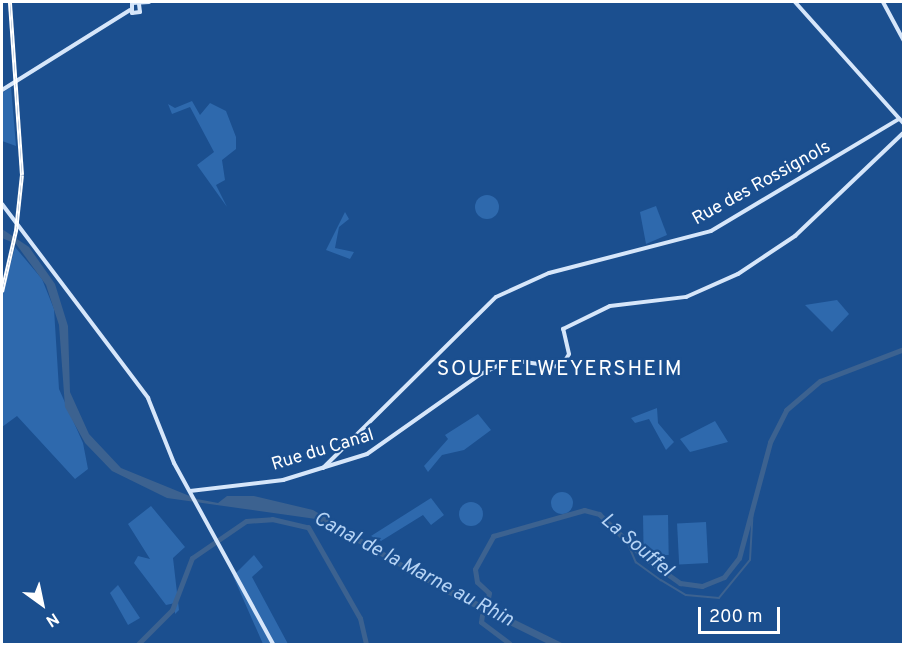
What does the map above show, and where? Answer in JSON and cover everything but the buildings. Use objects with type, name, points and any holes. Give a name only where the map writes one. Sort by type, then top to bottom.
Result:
[{"type":"street","points":[[795,2],[902,122]]},
{"type":"street","points":[[883,2],[903,41]]},
{"type":"street","points":[[2,90],[140,6],[131,11]]},
{"type":"street","name":"Rue des Rossignols","points":[[323,468],[477,311],[530,279],[644,252],[721,226],[902,122]]},
{"type":"street","name":"Rue du Canal","points":[[190,491],[283,480],[387,445],[459,388],[510,360],[561,368],[569,342],[562,331],[610,306],[692,295],[745,270],[795,237],[903,133]]},
{"type":"street","points":[[2,204],[62,280],[148,398],[190,491],[220,542],[273,645]]},
{"type":"shaded area","points":[[11,87],[16,146],[2,141],[2,93]]},
{"type":"shaded area","points":[[192,101],[200,115],[210,103],[226,111],[236,137],[236,149],[222,160],[225,180],[216,185],[227,207],[197,165],[214,152],[190,107],[172,114],[168,104],[175,108]]},
{"type":"shaded area","points":[[487,195],[492,196],[498,202],[498,212],[492,218],[487,219],[482,218],[476,212],[475,207],[476,202],[482,196]]},
{"type":"shaded area","points":[[656,206],[667,235],[646,244],[640,212]]},
{"type":"shaded area","points":[[345,212],[349,219],[339,227],[335,248],[354,252],[350,259],[326,250]]},
{"type":"shaded area","points":[[15,247],[42,279],[54,309],[59,389],[83,443],[88,469],[75,479],[17,416],[2,427],[2,297]]},
{"type":"shaded area","points":[[837,300],[849,314],[832,332],[805,305]]},
{"type":"shaded area","points":[[657,408],[658,423],[674,442],[666,450],[649,419],[635,423],[631,418]]},
{"type":"shaded area","points":[[478,414],[491,430],[464,450],[442,455],[428,472],[424,466],[448,439],[445,435]]},
{"type":"shaded area","points":[[715,421],[728,442],[690,452],[680,439]]},
{"type":"shaded area","points":[[562,492],[572,499],[573,503],[566,513],[562,514],[552,507],[551,503],[558,493]]},
{"type":"shaded area","points":[[431,498],[444,515],[431,525],[423,515],[381,541],[371,536]]},
{"type":"shaded area","points":[[471,502],[480,505],[483,514],[480,523],[471,526],[462,523],[459,514],[462,505]]},
{"type":"shaded area","points":[[151,506],[185,547],[173,558],[179,610],[175,614],[175,603],[166,605],[134,563],[138,556],[150,559],[128,524]]},
{"type":"shaded area","points":[[643,515],[668,515],[669,555],[644,555]]},
{"type":"shaded area","points":[[706,522],[708,563],[679,564],[677,524]]},
{"type":"shaded area","points":[[254,555],[263,567],[252,577],[288,644],[263,644],[233,576]]},
{"type":"shaded area","points":[[118,585],[140,618],[128,625],[110,593]]},
{"type":"water","name":"Canal de la Marne au Rhin","points":[[2,229],[29,247],[55,284],[68,326],[70,392],[89,434],[121,468],[197,499],[218,503],[227,496],[254,496],[313,510],[423,575],[564,644],[548,644],[445,593],[316,519],[167,498],[112,471],[85,443],[65,407],[59,325],[46,285],[16,244],[2,238]]},
{"type":"waterway","name":"La Souffel","points":[[487,604],[489,593],[477,582],[475,569],[493,536],[584,510],[599,514],[642,556],[680,583],[702,586],[724,577],[739,558],[770,442],[786,410],[820,381],[904,349]]},
{"type":"waterway","points":[[628,543],[636,562],[661,580],[686,595],[719,598],[750,560],[753,507]]},
{"type":"waterway","name":"La Souffel","points":[[138,644],[172,610],[192,558],[246,521],[272,519],[308,527],[360,618],[366,644]]},
{"type":"waterway","name":"La Souffel","points":[[482,615],[481,622],[510,644]]},
{"type":"railway","points":[[2,292],[16,231],[22,175],[10,2]]},
{"type":"district","name":"SOUFFELWEYERSHEIM","points":[[560,370]]}]
